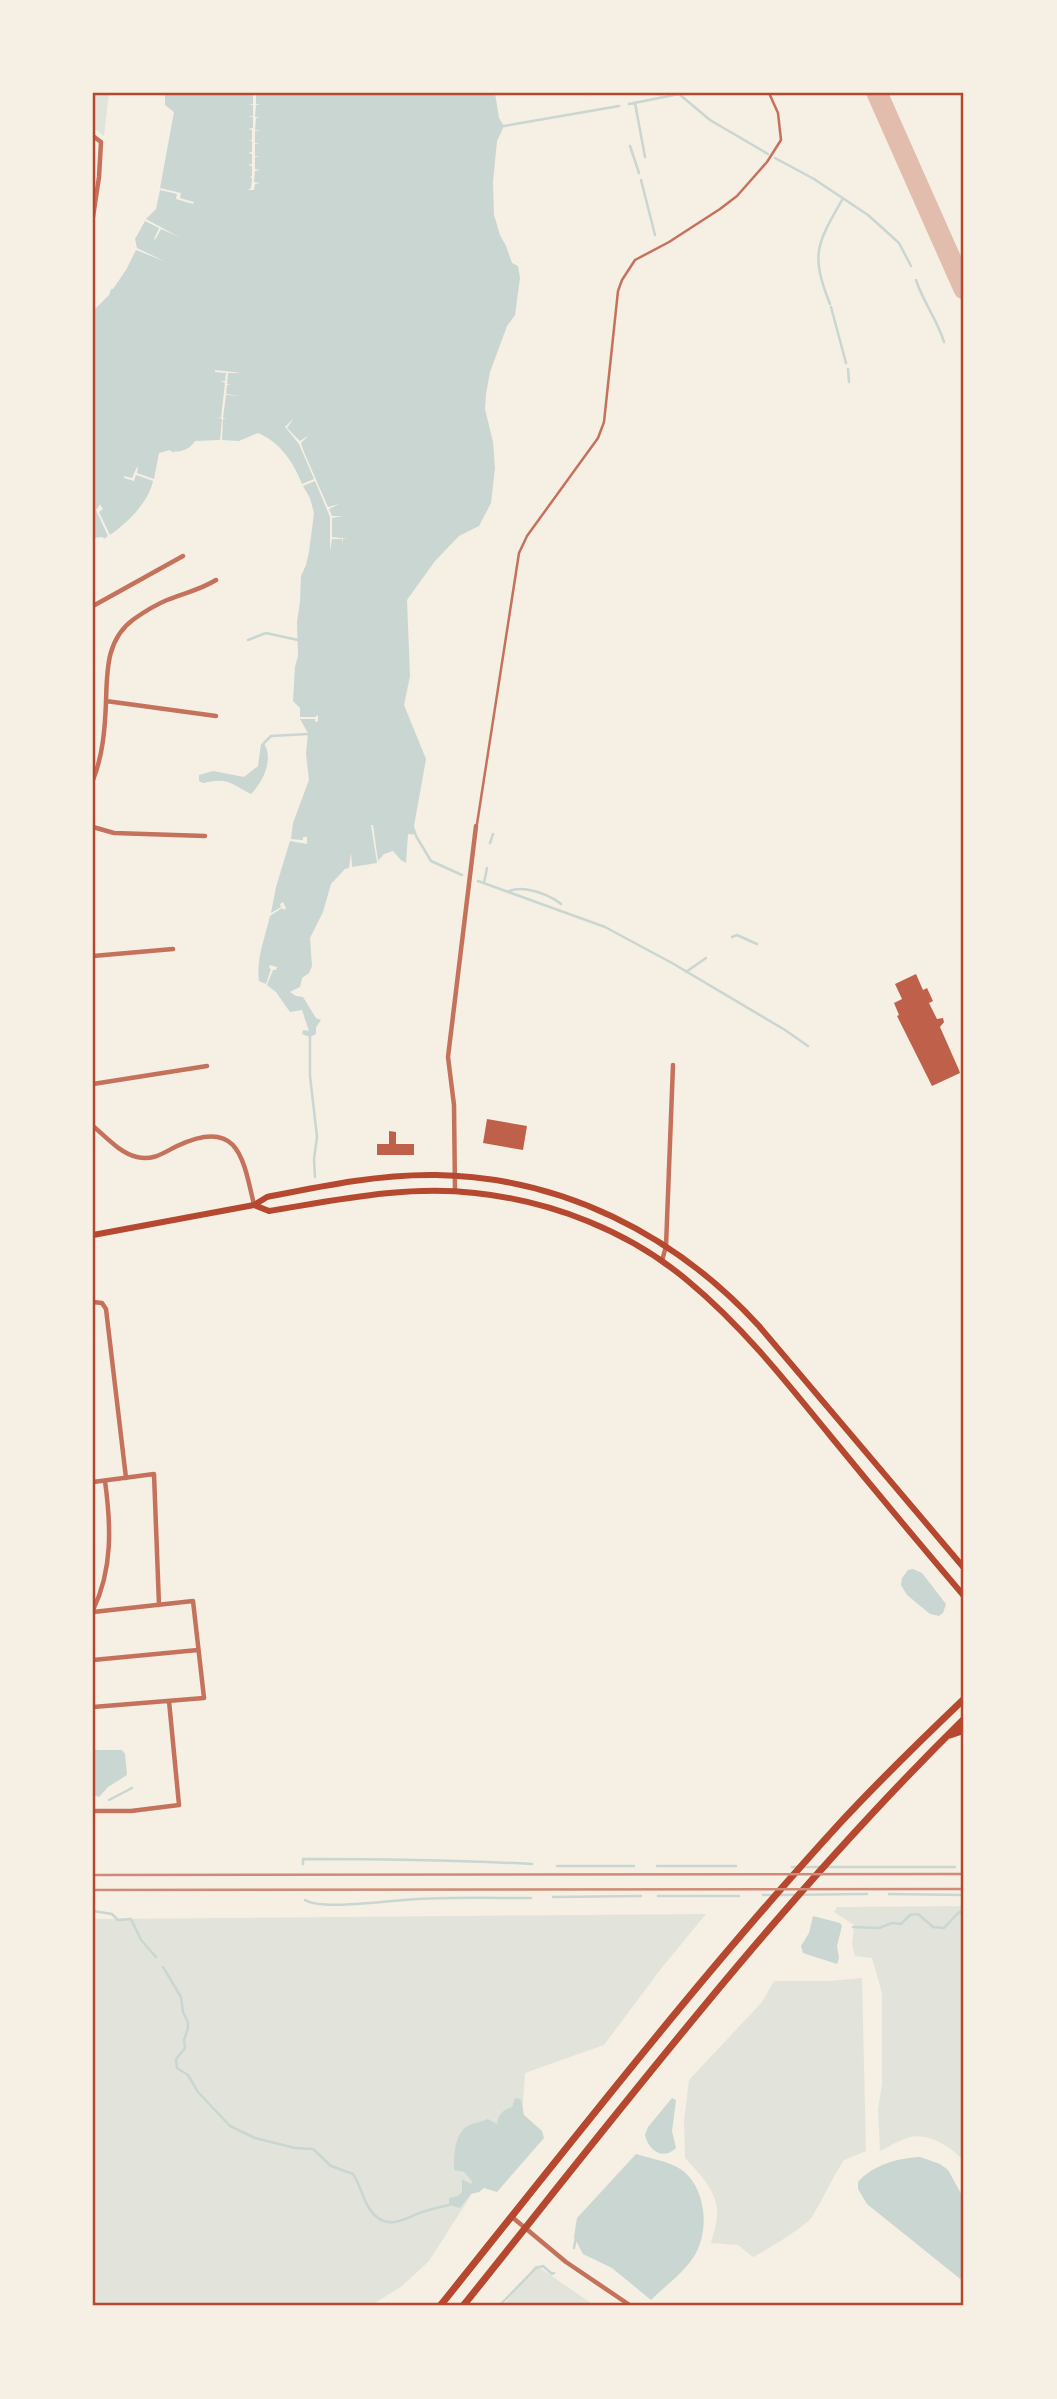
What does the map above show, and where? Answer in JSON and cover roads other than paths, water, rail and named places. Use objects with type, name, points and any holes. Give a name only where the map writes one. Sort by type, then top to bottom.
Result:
[{"type":"main road","points":[[93,1235],[254,1205],[267,1197],[356,1181],[412,1176],[455,1176],[518,1184],[574,1199],[623,1220],[666,1245],[709,1277],[747,1313],[964,1568]]},
{"type":"main road","points":[[254,1205],[269,1211],[370,1195],[455,1192],[494,1196],[550,1208],[601,1228],[662,1262],[702,1293],[744,1333],[964,1596]]},
{"type":"main road","points":[[440,2306],[647,2048],[754,1922],[840,1823],[961,1702],[964,1690]]},
{"type":"main road","points":[[463,2306],[772,1924],[860,1824],[964,1719]]},
{"type":"main road","points":[[946,1736],[959,1732],[964,1727]]},
{"type":"street","points":[[93,136],[101,142],[93,217]]},
{"type":"street","points":[[93,606],[183,556]]},
{"type":"street","points":[[93,780],[100,756],[109,656],[117,637],[131,621],[166,601],[200,590],[216,580]]},
{"type":"street","points":[[106,701],[216,716]]},
{"type":"street","points":[[455,1192],[454,1105],[448,1057],[476,826]]},
{"type":"street","points":[[93,827],[114,833],[205,836]]},
{"type":"street","points":[[93,956],[173,949]]},
{"type":"street","points":[[662,1262],[666,1245],[673,1065]]},
{"type":"street","points":[[93,1084],[207,1066]]},
{"type":"street","points":[[93,1126],[120,1149],[137,1158],[159,1156],[201,1136],[224,1139],[241,1153],[254,1205]]},
{"type":"street","points":[[93,1302],[102,1303],[106,1308],[126,1478]]},
{"type":"street","points":[[93,1482],[154,1474],[159,1605]]},
{"type":"street","points":[[93,1707],[204,1698],[193,1601],[93,1611],[103,1588],[108,1561],[105,1480]]},
{"type":"street","points":[[93,1660],[198,1650]]},
{"type":"street","points":[[93,1811],[131,1811],[179,1805],[169,1701]]},
{"type":"street","points":[[512,2217],[566,2262],[631,2306]]},
{"type":"lane","points":[[476,826],[519,554],[527,536],[598,438],[604,422],[622,280],[635,260],[669,242],[737,196],[767,162],[781,141],[778,113],[769,93]]},
{"type":"waterway","points":[[629,104],[679,94],[710,120],[768,154]]},
{"type":"waterway","points":[[635,103],[645,157]]},
{"type":"waterway","points":[[504,126],[619,106]]},
{"type":"waterway","points":[[630,146],[639,173]]},
{"type":"waterway","points":[[775,158],[814,179],[868,215],[899,243],[911,266]]},
{"type":"waterway","points":[[641,180],[655,235]]},
{"type":"waterway","points":[[830,304],[820,273],[819,250],[842,200]]},
{"type":"waterway","points":[[916,280],[944,342]]},
{"type":"waterway","points":[[831,307],[846,363]]},
{"type":"waterway","points":[[848,369],[849,382]]},
{"type":"waterway","points":[[248,640],[266,633],[298,640]]},
{"type":"waterway","points":[[264,743],[271,736],[308,734]]},
{"type":"waterway","points":[[490,843],[493,834]]},
{"type":"waterway","points":[[416,836],[431,861],[462,875]]},
{"type":"waterway","points":[[484,883],[487,868]]},
{"type":"waterway","points":[[478,881],[605,927],[672,963],[808,1046]]},
{"type":"waterway","points":[[508,892],[520,889],[535,891],[561,904]]},
{"type":"waterway","points":[[732,937],[737,935],[757,944]]},
{"type":"waterway","points":[[686,972],[706,958]]},
{"type":"waterway","points":[[310,1037],[310,1076],[317,1137],[315,1177]]},
{"type":"waterway","points":[[109,1800],[132,1788]]},
{"type":"waterway","points":[[303,1864],[303,1859],[532,1864]]},
{"type":"waterway","points":[[557,1866],[634,1866]]},
{"type":"waterway","points":[[657,1866],[736,1866]]},
{"type":"waterway","points":[[792,1867],[820,1867]]},
{"type":"waterway","points":[[827,1867],[955,1867]]},
{"type":"waterway","points":[[780,1895],[867,1894]]},
{"type":"waterway","points":[[889,1894],[964,1895]]},
{"type":"waterway","points":[[763,1895],[773,1895]]},
{"type":"waterway","points":[[553,1897],[641,1896]]},
{"type":"waterway","points":[[658,1896],[739,1896]]},
{"type":"waterway","points":[[305,1900],[326,1905],[342,1905],[431,1898],[531,1898]]},
{"type":"waterway","points":[[93,1911],[112,1914],[118,1920],[131,1919],[141,1940],[156,1957]]},
{"type":"waterway","points":[[853,1927],[879,1928],[892,1923],[901,1924],[910,1915],[918,1914],[933,1927],[944,1928],[958,1913],[964,1911]]},
{"type":"waterway","points":[[163,1967],[181,1997],[183,2012],[188,2022],[185,2048],[176,2059],[177,2068],[188,2075],[198,2092],[230,2126],[255,2138],[295,2148],[313,2149],[331,2166],[353,2174],[369,2208],[381,2220],[394,2222],[449,2205]]},
{"type":"waterway","points":[[574,2248],[576,2237]]},
{"type":"waterway","points":[[499,2306],[536,2268],[543,2266],[554,2273]]},
{"type":"railway","points":[[93,1875],[964,1874]]},
{"type":"railway","points":[[93,1890],[964,1889]]}]
